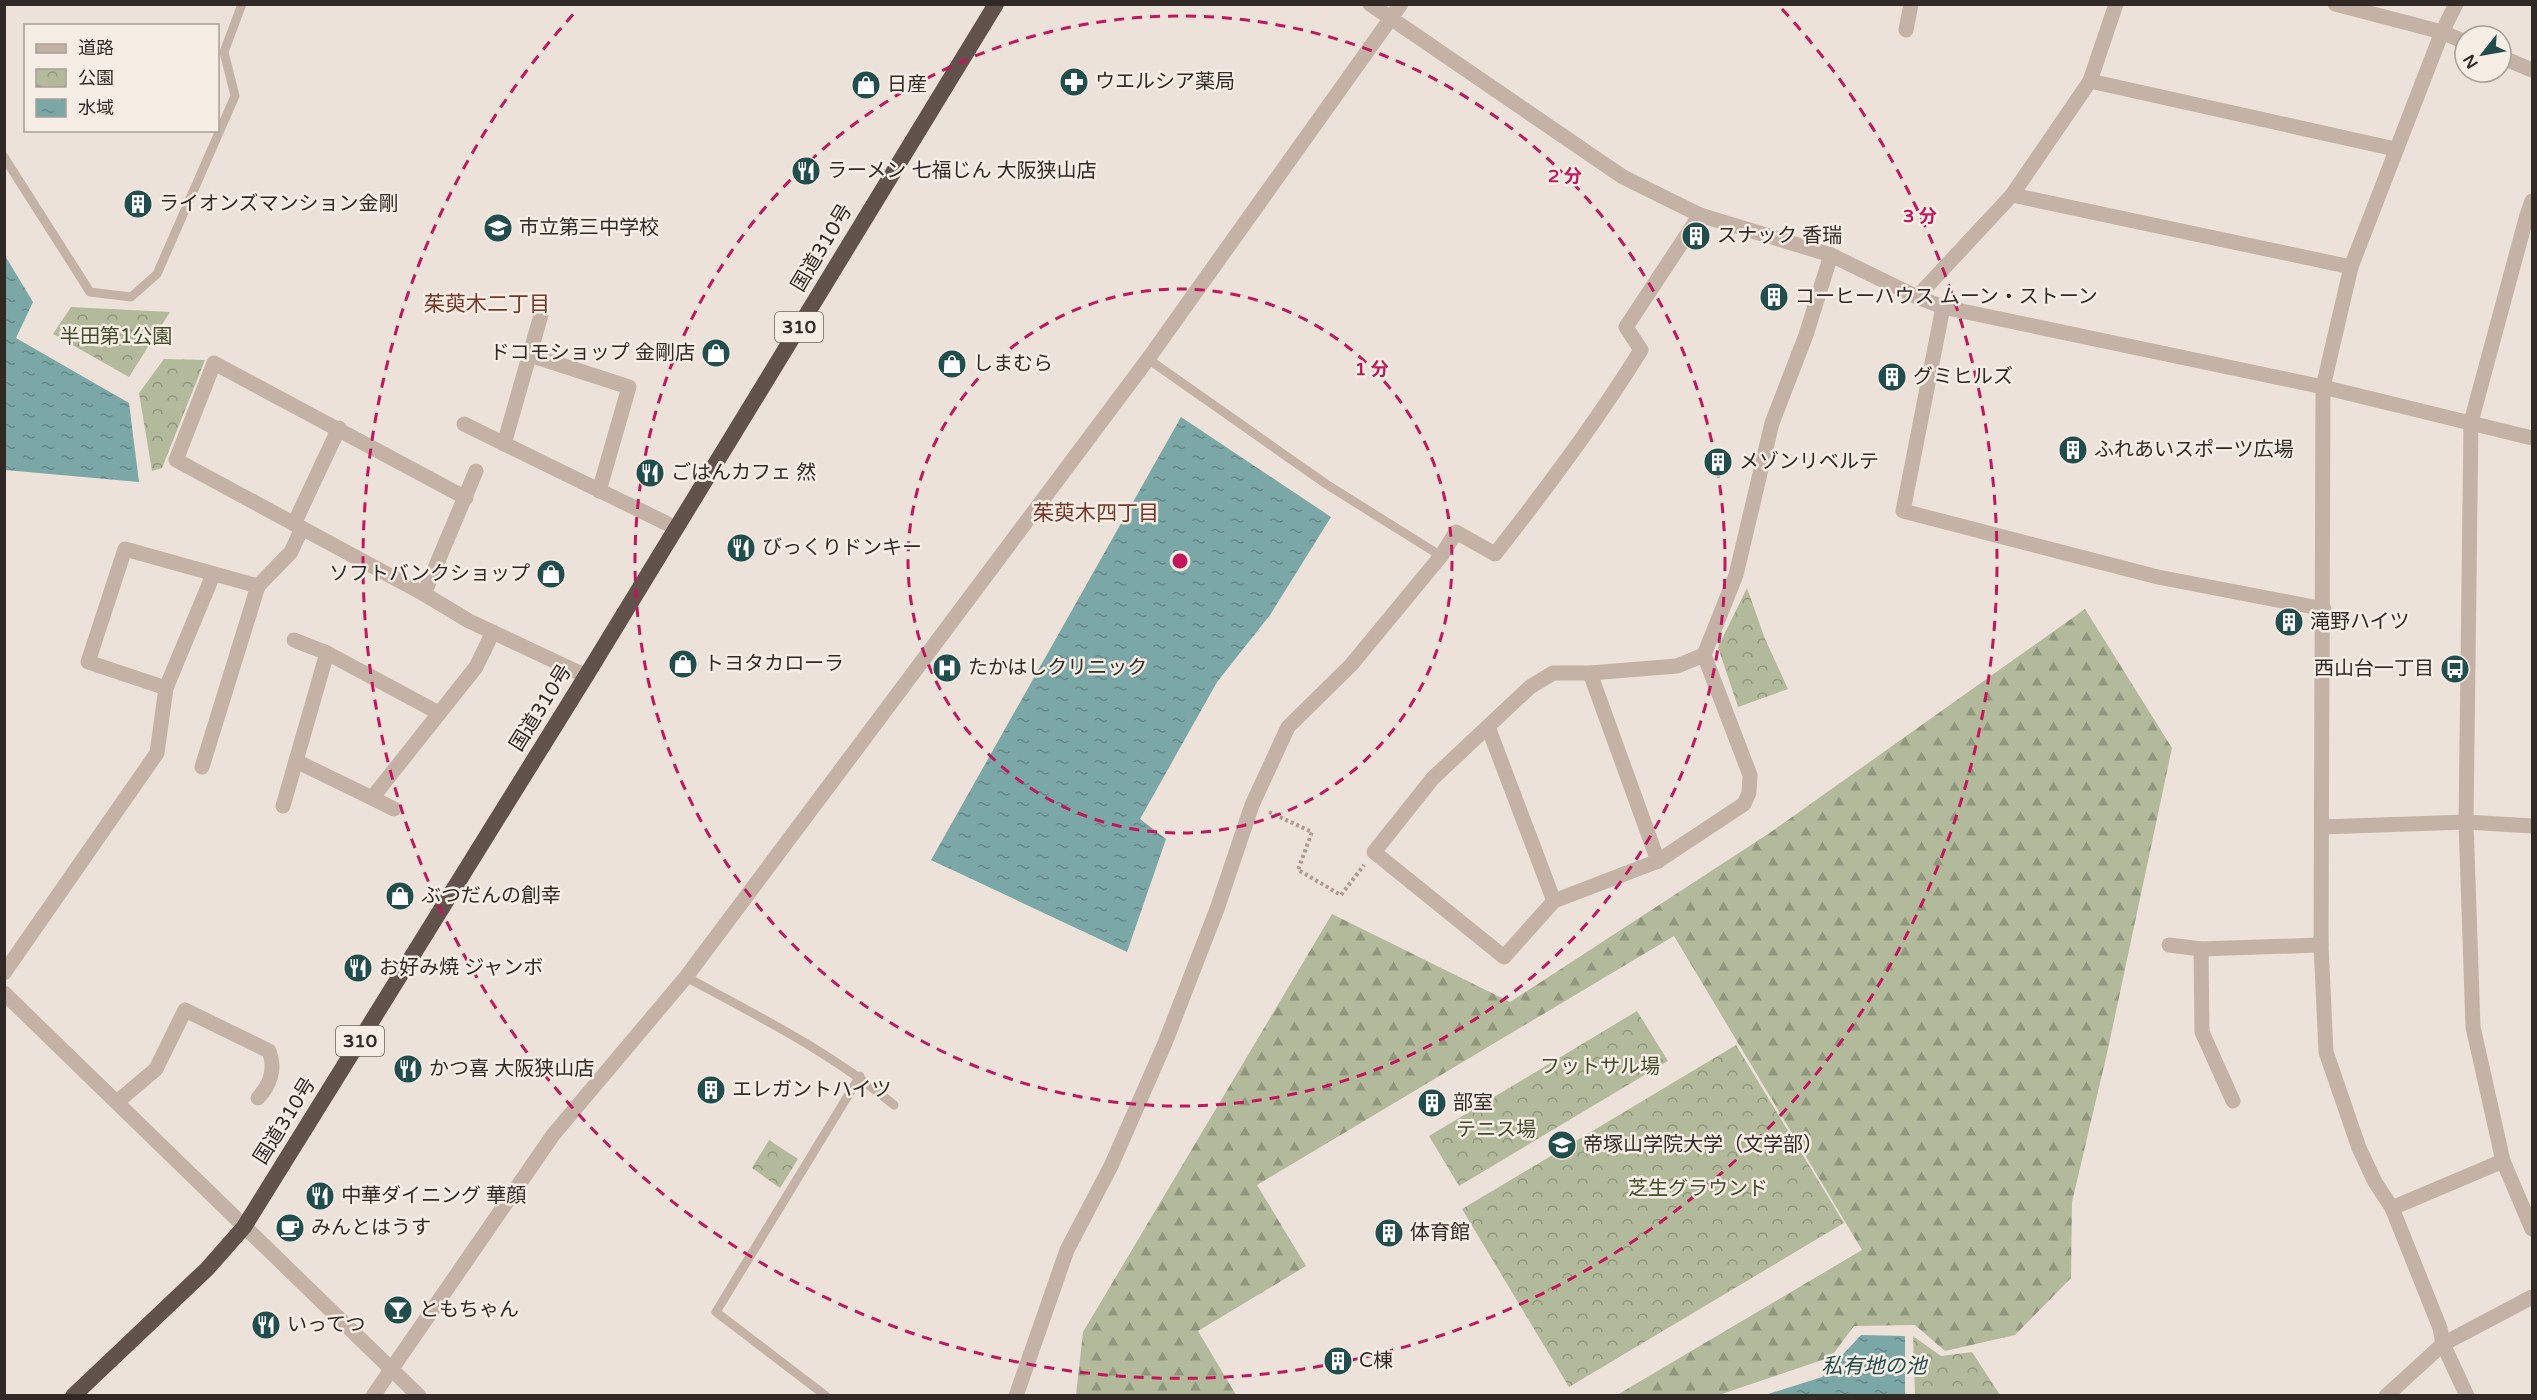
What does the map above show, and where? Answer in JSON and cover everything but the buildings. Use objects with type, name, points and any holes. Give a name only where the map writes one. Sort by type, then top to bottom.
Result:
[{"type":"highway","name":"国道310号","points":[[73,1395],[207,1269],[244,1227],[586,676],[996,4]]},
{"type":"street","points":[[1370,4],[1623,177],[1700,215],[1831,255],[1917,297],[1943,307],[2323,387],[2532,438]]},
{"type":"street","points":[[373,1395],[393,1370],[553,1135],[686,977],[1148,359],[1401,4]]},
{"type":"street","points":[[1906,30],[1911,4]]},
{"type":"street","points":[[1917,297],[2012,195],[2090,81],[2116,4]]},
{"type":"street","points":[[2335,4],[2453,37]]},
{"type":"street","points":[[2456,4],[2442,32],[2351,267],[2323,387],[2321,945],[2326,1052],[2359,1148],[2375,1182],[2392,1208],[2440,1328],[2443,1344],[2467,1395]]},
{"type":"street","points":[[2513,62],[2532,70]]},
{"type":"street","points":[[2090,81],[2396,150]]},
{"type":"street","points":[[2012,195],[2351,267]]},
{"type":"street","points":[[2532,201],[2471,422],[2466,822],[2473,1027],[2503,1161],[2532,1229]]},
{"type":"street","points":[[1016,1395],[1067,1250],[1111,1166],[1165,1043],[1217,909],[1252,805],[1288,727],[1351,665],[1441,556],[1456,532],[1496,554],[1615,392],[1641,350],[1626,327],[1700,215]]},
{"type":"street","points":[[1704,655],[1677,666],[1590,673],[1553,673],[1530,687],[1433,778],[1374,852],[1504,957],[1554,901],[1658,861],[1744,804],[1749,793],[1750,775],[1704,655],[1736,575],[1772,423],[1806,335],[1831,255]]},
{"type":"street","points":[[1943,307],[1903,511],[2158,577],[2324,609]]},
{"type":"street","points":[[504,444],[541,315]]},
{"type":"street","points":[[530,355],[629,387],[599,490]]},
{"type":"street","points":[[465,498],[339,428],[214,363],[176,460],[424,594],[469,621],[586,676]]},
{"type":"street","points":[[464,424],[676,528]]},
{"type":"street","points":[[202,767],[258,586],[291,552],[298,526],[339,428]]},
{"type":"street","points":[[424,594],[476,471]]},
{"type":"street","points":[[166,688],[88,662],[125,549],[258,586]]},
{"type":"street","points":[[4,973],[157,753],[166,688],[213,575]]},
{"type":"street","points":[[372,798],[476,667],[493,632]]},
{"type":"street","points":[[294,640],[327,653],[439,713]]},
{"type":"street","points":[[283,806],[327,653]]},
{"type":"street","points":[[1590,673],[1658,861]]},
{"type":"street","points":[[1488,727],[1554,901]]},
{"type":"street","points":[[296,761],[394,809]]},
{"type":"street","points":[[2322,827],[2466,822],[2532,825]]},
{"type":"street","points":[[2169,945],[2201,949],[2321,945]]},
{"type":"street","points":[[2201,949],[2202,1032],[2233,1101]]},
{"type":"street","points":[[4,993],[419,1395]]},
{"type":"street","points":[[117,1102],[156,1069],[185,1010],[269,1051],[274,1063],[267,1088],[258,1098]]},
{"type":"street","points":[[2392,1208],[2503,1161]]},
{"type":"street","points":[[2386,1395],[2443,1344],[2532,1297]]},
{"type":"lane","points":[[4,157],[90,292],[131,297],[157,274],[235,96],[224,52],[242,4]]},
{"type":"lane","points":[[1148,359],[1326,484],[1441,556]]},
{"type":"lane","points":[[686,977],[791,1034],[860,1076],[894,1105]]},
{"type":"lane","points":[[826,1395],[716,1312],[860,1076]]},
{"type":"path","points":[[1252,805],[1312,832],[1298,870],[1341,894],[1374,852]]},
{"type":"green space","name":"半田第1公園","points":[[71,307],[170,312],[129,377],[53,334]]},
{"type":"green space","points":[[164,359],[205,360],[162,468],[152,471],[139,393]]},
{"type":"green space","points":[[1747,588],[1765,639],[1788,689],[1738,707],[1718,647]]},
{"type":"green space","points":[[2085,609],[2172,748],[2108,1049],[2072,1202],[2071,1278],[2015,1335],[1945,1351],[1915,1325],[1854,1326],[1831,1357],[1719,1395],[1617,1395],[1862,1250],[1674,936],[1257,1185],[1306,1266],[1198,1331],[1236,1395],[1076,1395],[1083,1332],[1332,914],[1510,1002],[1771,832]]},
{"type":"green space","points":[[1637,1011],[1668,1061],[1459,1186],[1429,1136]]},
{"type":"green space","name":"芝生グラウンド","points":[[1736,1045],[1844,1223],[1569,1387],[1462,1209]]},
{"type":"green space","points":[[769,1140],[798,1159],[780,1188],[752,1168]]},
{"type":"green space","points":[[1913,1336],[1941,1356],[1972,1352],[2000,1395],[1915,1395]]},
{"type":"water","points":[[4,254],[33,302],[16,338],[129,403],[139,482],[5,470]]},
{"type":"water","points":[[1181,417],[1331,517],[1270,615],[1217,682],[1140,819],[1166,839],[1127,952],[931,860]]},
{"type":"water","name":"私有地の池","points":[[1861,1335],[1905,1336],[1905,1395],[1765,1395],[1822,1377]]},
{"type":"place","name":"ウエルシア薬局","points":[[1074,82]]},
{"type":"place","name":"日産","points":[[866,85]]},
{"type":"place","name":"ラーメン 七福じん 大阪狭山店","points":[[806,171]]},
{"type":"place","name":"ライオンズマンション金剛","points":[[138,204]]},
{"type":"place","name":"市立第三中学校","points":[[498,228]]},
{"type":"place","name":"スナック 香瑞","points":[[1696,236]]},
{"type":"place","name":"コーヒーハウス ムーン・ストーン","points":[[1774,297]]},
{"type":"place","name":"ドコモショップ 金剛店","points":[[716,353]]},
{"type":"place","name":"しまむら","points":[[952,364]]},
{"type":"place","name":"グミヒルズ","points":[[1892,377]]},
{"type":"place","name":"ふれあいスポーツ広場","points":[[2073,450]]},
{"type":"place","name":"メゾンリベルテ","points":[[1718,462]]},
{"type":"place","name":"ごはんカフェ 然","points":[[650,473]]},
{"type":"place","name":"びっくりドンキー","points":[[741,548]]},
{"type":"place","name":"ソフトバンクショップ","points":[[551,574]]},
{"type":"place","name":"滝野ハイツ","points":[[2289,622]]},
{"type":"place","name":"トヨタカローラ","points":[[683,664]]},
{"type":"place","name":"たかはしクリニック","points":[[947,668]]},
{"type":"place","name":"西山台一丁目","points":[[2455,669]]},
{"type":"place","name":"ぶつだんの創幸","points":[[400,896]]},
{"type":"place","name":"お好み焼 ジャンボ","points":[[358,968]]},
{"type":"place","name":"かつ喜 大阪狭山店","points":[[408,1069]]},
{"type":"place","name":"エレガントハイツ","points":[[711,1090]]},
{"type":"place","name":"部室","points":[[1432,1103]]},
{"type":"place","name":"帝塚山学院大学（文学部）","points":[[1562,1145]]},
{"type":"place","name":"中華ダイニング 華顔","points":[[320,1196]]},
{"type":"place","name":"みんとはうす","points":[[290,1228]]},
{"type":"place","name":"体育館","points":[[1389,1233]]},
{"type":"place","name":"ともちゃん","points":[[398,1310]]},
{"type":"place","name":"いってつ","points":[[266,1325]]},
{"type":"place","name":"C棟","points":[[1338,1361]]},
{"type":"district","name":"茱萸木二丁目","points":[[487,304]]},
{"type":"district","name":"茱萸木四丁目","points":[[1096,513]]},
{"type":"park label","name":"フットサル場","points":[[1600,1067]]},
{"type":"park label","name":"テニス場","points":[[1496,1130]]}]
